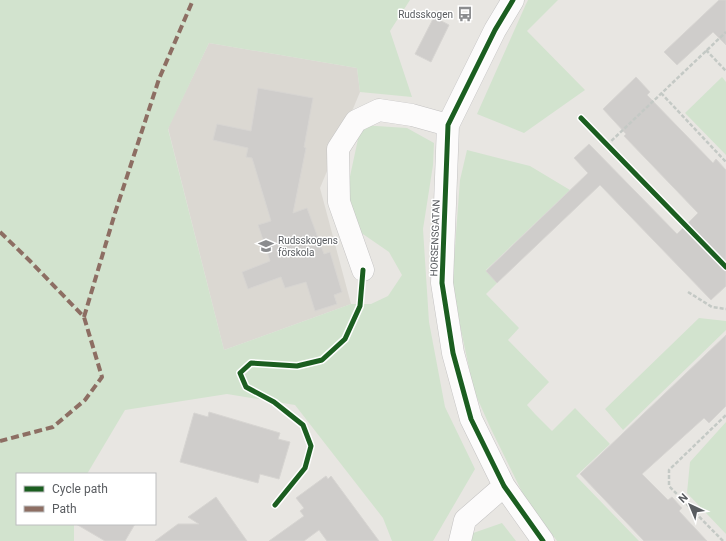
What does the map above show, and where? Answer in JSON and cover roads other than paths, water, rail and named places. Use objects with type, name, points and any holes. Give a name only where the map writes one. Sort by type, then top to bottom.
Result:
[{"type":"street","name":"HORSENSGATAN","points":[[513,0],[495,30],[448,125],[442,283],[453,353],[471,420],[504,486],[543,541]]},
{"type":"street","points":[[363,270],[339,202],[338,149],[356,121],[379,110],[412,115],[448,125]]},
{"type":"street","points":[[460,541],[465,520],[504,486]]},
{"type":"place","name":"Rudsskogen","points":[[465,14]]},
{"type":"place","name":"Rudsskogens förskola","points":[[266,246]]}]
